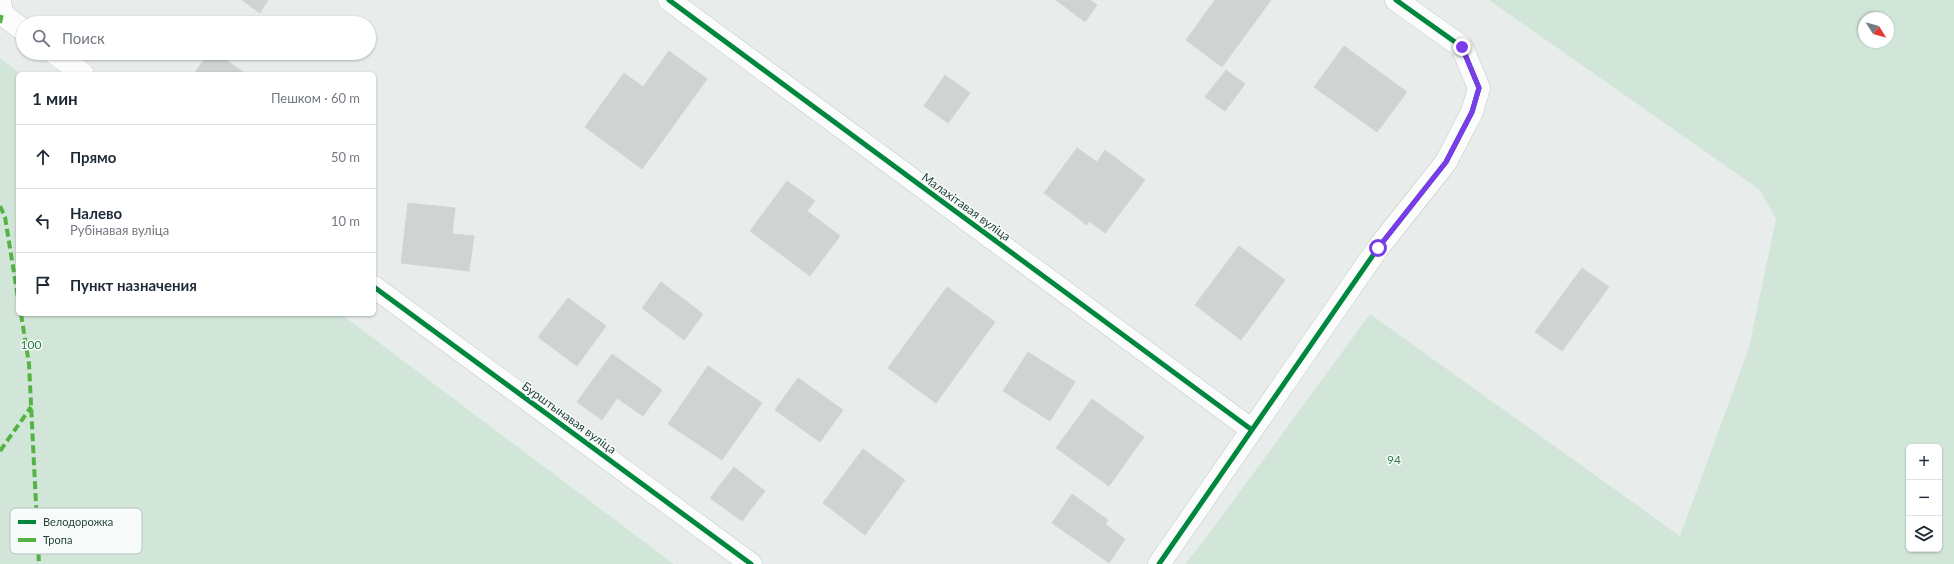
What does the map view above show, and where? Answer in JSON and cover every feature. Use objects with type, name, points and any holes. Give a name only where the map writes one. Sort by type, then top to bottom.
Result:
[{"type":"street","points":[[0,0],[2,14],[16,25]]},
{"type":"street","name":"Малахітавая вуліца","points":[[669,0],[1252,430]]},
{"type":"street","points":[[1159,564],[1378,248],[1446,162],[1472,112],[1479,88],[1462,47],[1396,0]]},
{"type":"street","points":[[64,60],[80,72]]},
{"type":"street","name":"Бурштынавая вуліца","points":[[376,288],[751,564]]},
{"type":"green space","name":"94","points":[[1489,0],[1954,0],[1954,564],[1185,564],[1211,531],[1370,314],[1680,536],[1749,348],[1776,219],[1760,190]]},
{"type":"green space","name":"100","points":[[0,58],[18,72],[16,72],[16,316],[344,316],[674,564],[0,564]]},
{"type":"building","points":[[242,0],[268,0],[260,13]]},
{"type":"building","points":[[1056,0],[1090,0],[1097,5],[1085,22]]},
{"type":"building","points":[[1215,0],[1271,0],[1222,67],[1186,40]]},
{"type":"building","points":[[1344,46],[1407,92],[1377,132],[1314,87]]},
{"type":"building","points":[[669,51],[707,79],[642,169],[585,127],[624,73],[643,87]]},
{"type":"building","points":[[204,60],[226,60],[243,72],[195,72]]},
{"type":"building","points":[[1226,70],[1245,84],[1225,111],[1205,97]]},
{"type":"building","points":[[945,75],[970,93],[948,123],[924,106]]},
{"type":"building","points":[[1077,148],[1097,162],[1105,150],[1145,180],[1105,233],[1089,221],[1087,225],[1044,193]]},
{"type":"building","points":[[787,181],[815,201],[807,211],[840,236],[810,276],[750,231]]},
{"type":"building","points":[[408,203],[455,208],[452,234],[474,236],[469,271],[401,263]]},
{"type":"building","points":[[1239,246],[1285,280],[1241,340],[1195,305]]},
{"type":"building","points":[[1582,268],[1609,287],[1562,351],[1535,332]]},
{"type":"building","points":[[661,282],[703,314],[684,340],[642,308]]},
{"type":"building","points":[[947,287],[995,322],[936,403],[888,368]]},
{"type":"building","points":[[568,298],[606,326],[577,366],[538,337]]},
{"type":"building","points":[[1028,352],[1075,382],[1050,421],[1003,391]]},
{"type":"building","points":[[612,354],[662,390],[643,416],[617,398],[602,420],[577,402]]},
{"type":"building","points":[[708,366],[762,403],[722,460],[668,424]]},
{"type":"building","points":[[798,378],[843,410],[820,442],[775,410]]},
{"type":"building","points":[[1092,399],[1144,437],[1109,486],[1056,448]]},
{"type":"building","points":[[863,449],[905,480],[865,535],[823,503]]},
{"type":"building","points":[[734,467],[765,491],[742,521],[710,498]]},
{"type":"building","points":[[1072,494],[1108,520],[1088,548],[1052,523]]},
{"type":"building","points":[[1105,524],[1125,539],[1109,563],[1088,548]]},
{"type":"marked path","points":[[0,23],[2,14]]},
{"type":"marked path","points":[[0,206],[5,217],[16,286]]},
{"type":"marked path","points":[[21,316],[29,364],[36,508]]},
{"type":"marked path","points":[[0,451],[31,407]]},
{"type":"marked path","points":[[38,554],[39,564]]},
{"type":"cycle path","points":[[669,0],[1252,430]]},
{"type":"cycle path","points":[[1159,564],[1378,248],[1446,162],[1472,112],[1479,88],[1462,47],[1396,0]]},
{"type":"cycle path","points":[[376,288],[751,564]]},
{"type":"route","points":[[1378,248],[1446,162],[1472,112],[1479,88],[1462,47]]}]
